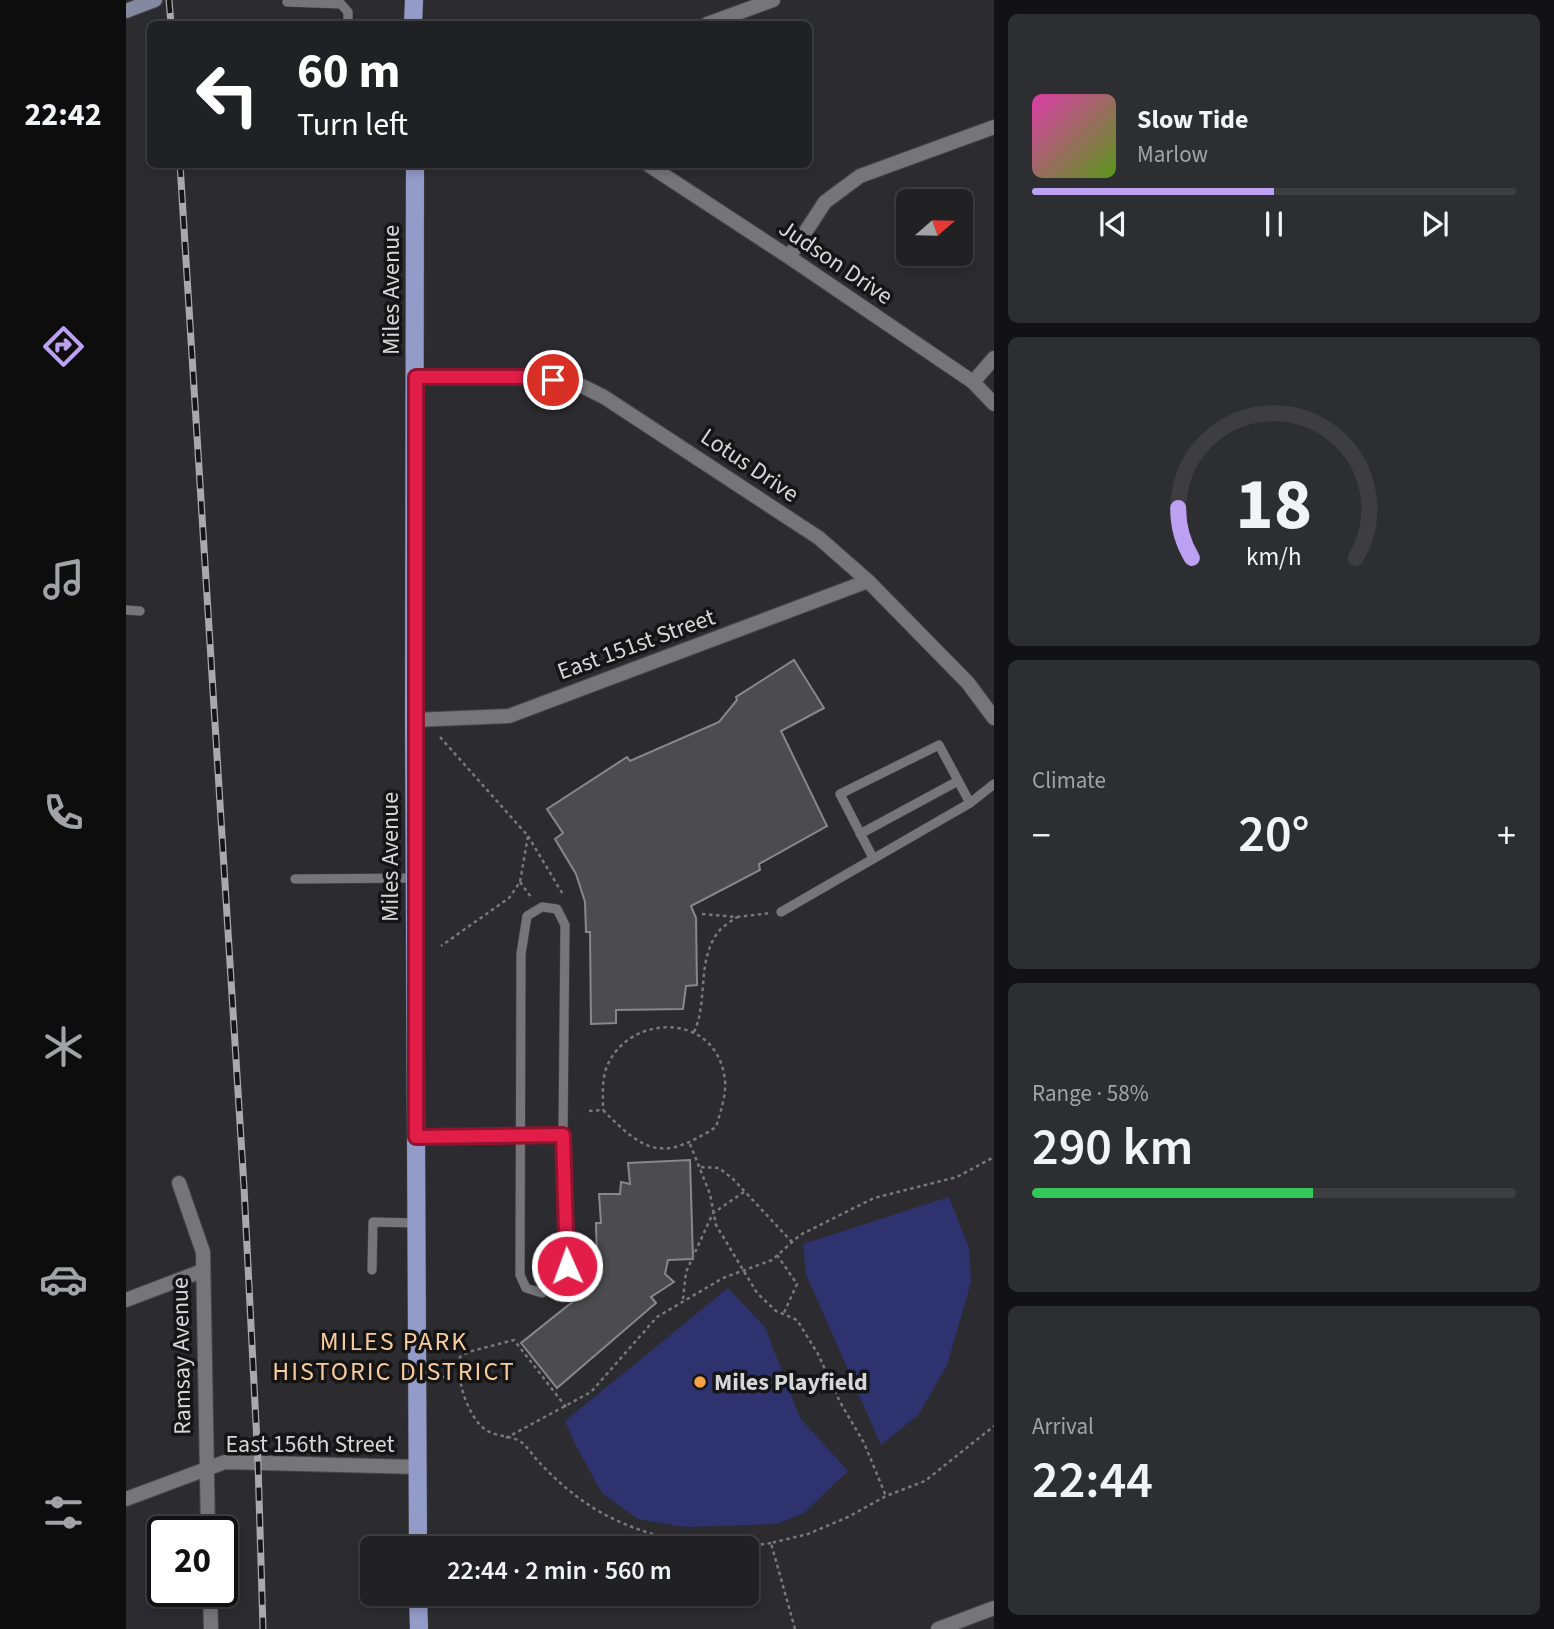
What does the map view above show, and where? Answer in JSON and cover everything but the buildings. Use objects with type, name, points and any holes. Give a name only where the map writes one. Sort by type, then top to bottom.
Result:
[{"type":"main road","points":[[413,21],[414,0]]},
{"type":"main road","name":"Miles Avenue","points":[[415,168],[414,720],[418,1536]]},
{"type":"main road","points":[[418,1606],[419,1629]]},
{"type":"street","points":[[126,11],[155,0]]},
{"type":"street","points":[[715,21],[773,0]]},
{"type":"street","points":[[789,257],[825,202],[860,176],[994,127]]},
{"type":"street","name":"Judson Drive","points":[[654,168],[973,382],[994,404]]},
{"type":"street","points":[[973,382],[994,358]]},
{"type":"street","name":"Lotus Drive","points":[[416,377],[531,377],[576,383],[604,397],[819,538],[868,581],[968,683],[994,718]]},
{"type":"street","name":"East 151st Street","points":[[414,720],[509,716],[868,581]]},
{"type":"street","name":"Ramsay Avenue","points":[[179,1183],[203,1252],[208,1516]]},
{"type":"street","points":[[126,1300],[202,1271]]},
{"type":"street","name":"East 156th Street","points":[[126,1499],[225,1462],[417,1467]]},
{"type":"street","points":[[210,1607],[211,1629]]},
{"type":"street","points":[[937,1629],[994,1608]]},
{"type":"lane","points":[[286,2],[341,4],[348,12],[348,21]]},
{"type":"lane","points":[[126,610],[139,611]]},
{"type":"lane","points":[[873,858],[840,794],[939,745],[970,803]]},
{"type":"lane","points":[[860,834],[958,781]]},
{"type":"lane","points":[[781,912],[970,803],[994,784]]},
{"type":"lane","points":[[295,879],[415,878]]},
{"type":"lane","points":[[542,906],[557,909],[565,925],[563,1135],[567,1266],[559,1283],[542,1293],[526,1288],[520,1275],[522,934],[527,916],[542,906]]},
{"type":"lane","points":[[416,1137],[563,1135]]},
{"type":"lane","points":[[372,1269],[373,1222],[416,1223]]},
{"type":"path","points":[[440,737],[528,836],[564,895]]},
{"type":"path","points":[[441,946],[509,898],[520,882],[528,836]]},
{"type":"path","points":[[520,882],[531,897]]},
{"type":"path","points":[[702,914],[737,917],[781,912]]},
{"type":"path","points":[[694,1032],[699,1021],[706,957],[717,933],[737,917]]},
{"type":"path","points":[[664,1027],[690,1029],[694,1032],[711,1045],[724,1073],[724,1098],[716,1127],[690,1144],[657,1150],[629,1137],[603,1110],[605,1073],[615,1053],[635,1035],[664,1027]]},
{"type":"path","points":[[589,1111],[603,1110]]},
{"type":"path","points":[[690,1144],[710,1194],[716,1224],[757,1293],[783,1314],[797,1320],[818,1354],[840,1402],[864,1443],[887,1496]]},
{"type":"path","points":[[506,1438],[591,1392],[657,1317],[723,1278],[772,1260],[800,1235],[874,1198],[957,1177],[993,1158]]},
{"type":"path","points":[[699,1167],[719,1168],[792,1242]]},
{"type":"path","points":[[684,1301],[686,1272],[713,1213],[744,1192]]},
{"type":"path","points":[[777,1255],[797,1284],[783,1314]]},
{"type":"path","points":[[566,1407],[514,1340],[468,1352],[460,1357],[459,1374],[467,1403],[482,1427],[506,1438],[520,1440],[541,1464],[583,1501],[637,1529],[682,1541],[717,1546],[771,1543],[808,1534],[848,1517],[887,1496],[925,1481],[994,1426]]},
{"type":"path","points":[[443,1377],[459,1374]]},
{"type":"path","points":[[771,1543],[795,1629]]},
{"type":"shaded area","points":[[949,1197],[969,1248],[971,1282],[947,1365],[919,1414],[881,1445],[806,1274],[803,1244]]},
{"type":"shaded area","name":"Miles Playfield","points":[[728,1288],[765,1327],[800,1418],[848,1471],[804,1513],[777,1524],[685,1527],[638,1519],[602,1493],[565,1421]]},
{"type":"railway","points":[[169,0],[171,21]]},
{"type":"railway","points":[[180,168],[244,1187],[258,1463],[263,1629]]},
{"type":"place","name":"Miles Playfield","points":[[700,1382]]},
{"type":"district","name":"MILES PARK HISTORIC DISTRICT","points":[[394,1356]]},
{"type":"route","points":[[553,380],[531,377],[416,377],[416,1137],[563,1135],[567,1266]]}]
